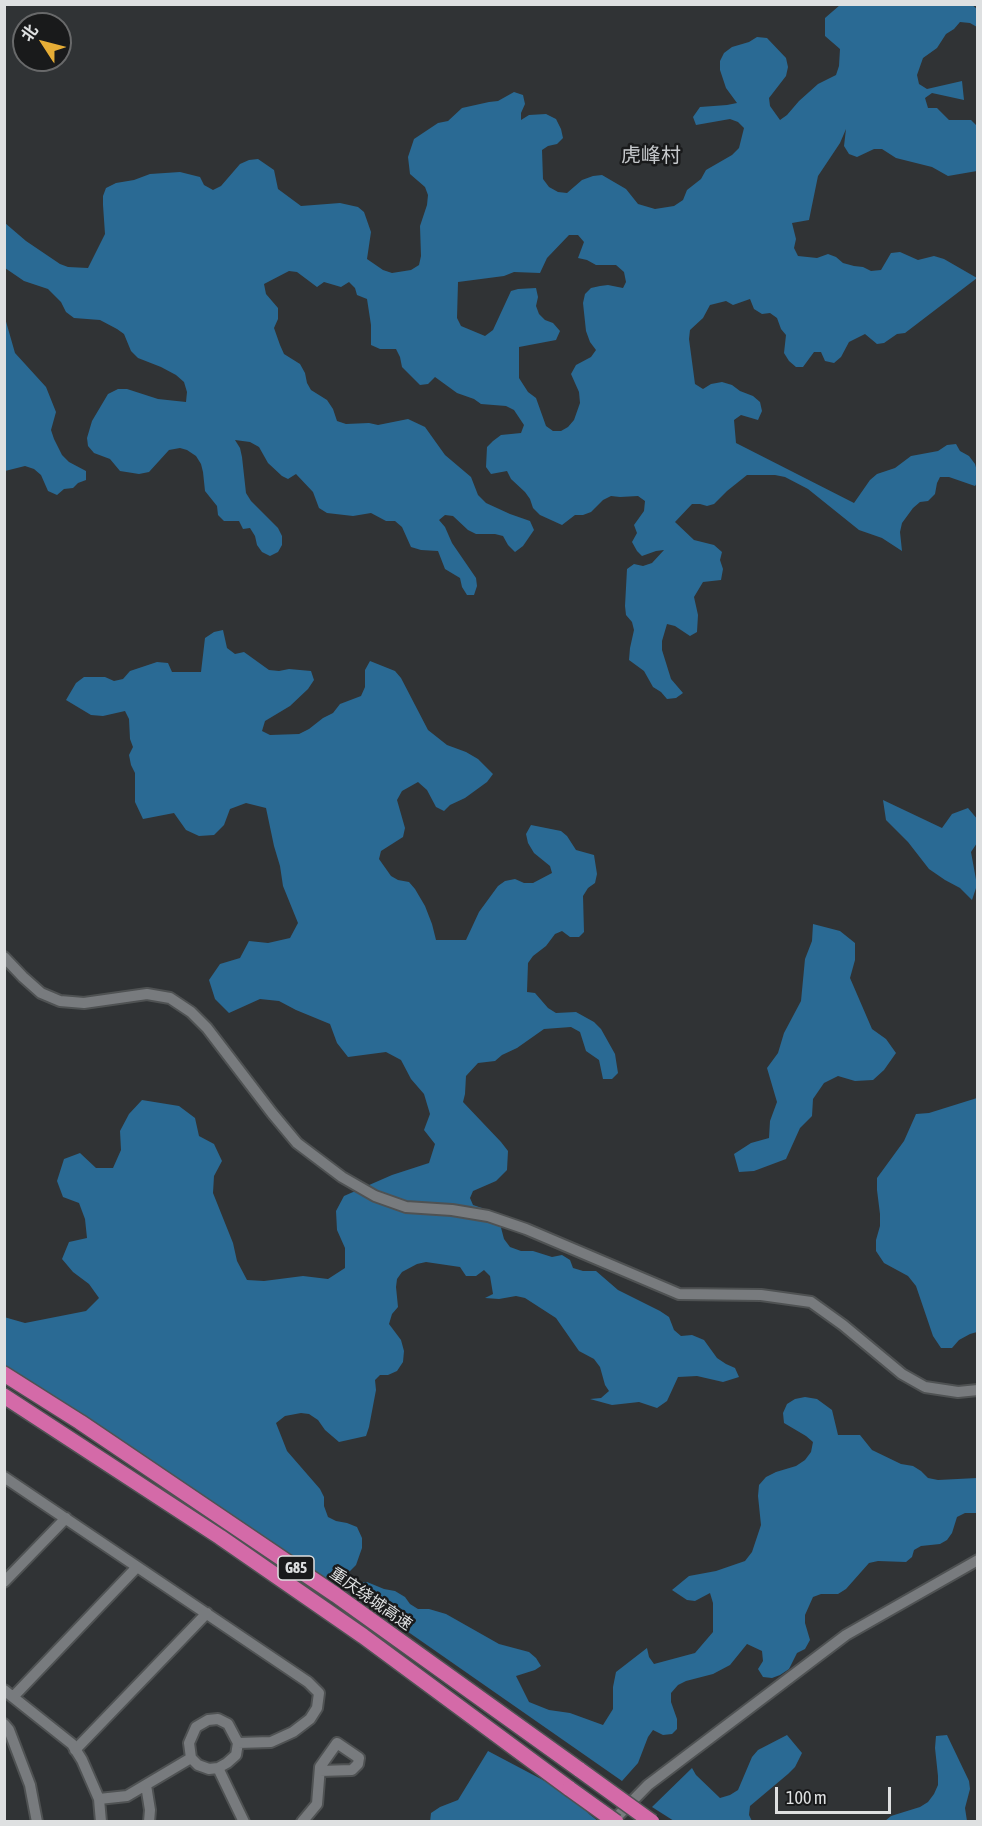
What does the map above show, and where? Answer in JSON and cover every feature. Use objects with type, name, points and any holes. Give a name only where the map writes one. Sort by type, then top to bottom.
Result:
[{"type":"highway","name":"重庆绕城高速","points":[[4,1374],[89,1428],[336,1595],[652,1821]]},
{"type":"highway","name":"G85","points":[[4,1396],[220,1537],[363,1636],[614,1821]]},
{"type":"street","points":[[4,957],[41,993],[60,1001],[84,1003],[147,994],[170,998],[191,1012],[207,1028],[297,1143],[342,1177],[375,1196],[406,1207],[452,1210],[488,1216],[526,1229],[679,1294],[761,1295],[811,1302],[843,1324],[902,1374],[926,1387],[958,1392],[978,1390]]},
{"type":"street","points":[[4,1477],[308,1682],[320,1694],[317,1708],[310,1719],[293,1732],[271,1742],[238,1743]]},
{"type":"street","points":[[6,1579],[66,1518]]},
{"type":"street","points":[[614,1821],[648,1785],[846,1635],[978,1560]]},
{"type":"street","points":[[101,1821],[99,1799],[75,1750],[56,1730],[9,1694],[137,1567]]},
{"type":"street","points":[[75,1750],[207,1613]]},
{"type":"street","points":[[218,1719],[228,1724],[238,1743],[236,1755],[218,1768],[209,1769],[191,1758],[189,1743],[192,1733],[196,1727],[208,1720],[218,1719]]},
{"type":"street","points":[[4,1724],[9,1730],[30,1785],[37,1821]]},
{"type":"street","points":[[99,1799],[128,1796],[191,1758]]},
{"type":"street","points":[[218,1768],[244,1821]]},
{"type":"street","points":[[302,1821],[317,1804],[320,1771]]},
{"type":"street","points":[[146,1785],[150,1810],[149,1821]]},
{"type":"shaded area","points":[[971,4],[977,9],[977,27],[970,23],[960,22],[946,34],[937,48],[923,58],[917,75],[919,84],[927,89],[962,81],[964,100],[932,93],[925,98],[928,108],[937,108],[949,120],[971,120],[977,126],[977,171],[948,176],[932,167],[896,158],[882,149],[874,149],[857,157],[849,154],[844,146],[846,129],[840,143],[818,176],[809,220],[792,223],[796,239],[794,248],[798,256],[817,258],[828,254],[843,263],[871,271],[881,270],[891,253],[900,252],[918,260],[934,256],[944,259],[977,278],[905,333],[897,334],[884,343],[877,344],[865,334],[849,342],[841,357],[834,363],[825,361],[821,352],[814,352],[803,367],[796,367],[784,353],[786,335],[777,318],[770,313],[762,314],[754,309],[750,299],[733,305],[726,301],[710,305],[703,318],[690,330],[689,339],[695,384],[703,389],[711,384],[722,382],[753,396],[760,402],[762,411],[758,420],[741,415],[734,420],[736,443],[854,503],[877,474],[895,468],[911,456],[938,451],[947,445],[956,444],[960,451],[969,456],[975,464],[977,483],[975,486],[949,477],[940,477],[935,494],[928,501],[920,502],[913,508],[902,523],[900,532],[902,551],[882,538],[859,530],[808,489],[785,477],[747,475],[714,504],[707,506],[692,504],[675,522],[694,540],[714,545],[722,552],[720,560],[723,569],[721,580],[703,582],[694,597],[698,615],[697,632],[690,636],[675,626],[667,624],[662,650],[671,679],[683,693],[676,698],[667,699],[653,687],[644,671],[629,660],[634,630],[632,622],[626,615],[627,569],[634,564],[643,566],[652,563],[664,550],[642,556],[632,542],[637,533],[634,525],[644,511],[645,501],[638,496],[611,496],[603,500],[591,512],[575,515],[562,525],[540,515],[533,508],[525,492],[511,479],[507,471],[491,474],[486,467],[487,447],[493,441],[501,435],[521,433],[524,425],[514,410],[506,406],[481,404],[457,393],[435,377],[428,384],[420,385],[402,367],[396,349],[380,349],[371,345],[367,299],[357,295],[355,288],[349,282],[341,287],[324,282],[317,287],[297,272],[289,271],[264,284],[266,294],[278,308],[278,319],[274,328],[280,345],[284,354],[300,364],[311,390],[327,400],[337,421],[346,424],[378,425],[408,419],[425,427],[445,455],[471,477],[478,495],[486,503],[530,521],[534,530],[523,546],[515,552],[503,536],[476,534],[453,516],[445,515],[439,520],[476,578],[477,586],[474,595],[467,595],[460,578],[445,569],[438,551],[411,547],[402,527],[395,521],[386,521],[371,513],[353,516],[327,513],[319,508],[313,492],[296,474],[288,479],[282,476],[268,463],[259,447],[250,442],[235,440],[242,457],[246,493],[278,528],[282,536],[282,545],[278,552],[270,556],[262,552],[257,545],[250,528],[243,529],[239,521],[224,521],[218,515],[217,506],[205,491],[201,464],[196,456],[187,450],[180,448],[169,450],[149,472],[139,474],[120,471],[110,459],[94,453],[88,446],[87,438],[92,421],[108,394],[118,389],[127,389],[158,399],[186,402],[187,392],[184,382],[161,367],[138,358],[131,351],[124,334],[117,329],[100,320],[74,318],[66,312],[61,302],[48,289],[24,281],[5,268],[5,223],[26,241],[60,264],[68,267],[88,268],[105,234],[103,196],[106,188],[150,174],[180,172],[200,177],[204,185],[213,190],[221,186],[240,164],[258,159],[274,170],[278,189],[301,206],[340,203],[358,207],[364,212],[371,232],[367,259],[392,273],[411,270],[419,265],[420,226],[428,195],[425,187],[410,174],[408,157],[414,139],[438,123],[448,121],[462,108],[498,101],[514,92],[523,95],[525,104],[521,120],[529,115],[546,114],[556,119],[561,129],[563,138],[557,144],[542,150],[543,179],[549,187],[558,192],[567,193],[582,180],[602,175],[626,189],[638,204],[655,209],[674,206],[683,200],[687,190],[701,179],[706,170],[732,155],[739,148],[744,128],[738,122],[730,119],[696,125],[693,117],[700,107],[737,103],[726,88],[720,70],[720,61],[724,53],[732,47],[757,37],[767,38],[786,58],[788,67],[786,76],[769,98],[770,106],[780,120],[818,84],[836,75],[840,49],[825,36],[825,18],[840,5]],"holes":[[[569,235],[578,235],[584,242],[578,258],[596,265],[616,265],[624,272],[626,282],[623,288],[600,286],[591,288],[585,294],[583,303],[586,331],[596,350],[591,357],[576,365],[571,374],[579,392],[580,403],[574,420],[561,431],[553,431],[546,426],[536,398],[528,392],[519,378],[519,347],[556,340],[560,331],[553,323],[545,320],[539,314],[536,306],[538,297],[536,288],[511,291],[493,330],[485,336],[461,326],[457,318],[458,282],[504,276],[514,272],[540,273],[547,258]]]},
{"type":"shaded area","points":[[5,318],[15,353],[46,387],[56,412],[51,430],[62,455],[69,462],[86,471],[86,480],[73,488],[64,489],[57,495],[48,491],[41,475],[34,469],[25,466],[5,471]]},
{"type":"shaded area","points":[[223,630],[227,648],[235,654],[244,652],[269,670],[311,671],[314,680],[308,689],[290,706],[265,721],[262,731],[270,735],[299,734],[333,713],[340,704],[361,696],[365,687],[365,670],[370,661],[395,671],[401,678],[428,730],[447,745],[478,759],[493,774],[487,782],[444,811],[436,807],[427,790],[418,782],[402,791],[397,800],[405,828],[403,837],[381,851],[379,859],[391,876],[409,882],[415,889],[425,906],[436,940],[466,940],[479,912],[498,886],[505,881],[515,879],[524,883],[533,883],[552,873],[550,866],[534,853],[528,843],[526,834],[531,825],[561,831],[576,850],[594,855],[597,874],[595,883],[583,896],[584,932],[579,937],[570,937],[562,931],[555,934],[546,946],[533,956],[528,963],[527,992],[535,993],[548,1008],[556,1013],[576,1012],[594,1022],[601,1029],[615,1054],[618,1073],[612,1079],[603,1079],[599,1060],[586,1051],[580,1032],[571,1027],[544,1029],[495,1061],[478,1063],[466,1076],[463,1102],[508,1151],[507,1170],[496,1181],[473,1191],[470,1198],[473,1205],[482,1208],[499,1220],[504,1239],[510,1247],[552,1257],[562,1255],[570,1260],[573,1268],[596,1271],[618,1290],[669,1317],[674,1330],[681,1336],[692,1335],[704,1340],[717,1358],[735,1368],[739,1377],[723,1382],[697,1376],[678,1377],[667,1401],[657,1408],[639,1402],[612,1405],[590,1399],[601,1398],[609,1391],[600,1367],[594,1359],[579,1351],[556,1318],[525,1298],[516,1296],[499,1299],[485,1298],[493,1294],[490,1276],[484,1270],[476,1276],[466,1276],[460,1267],[426,1262],[417,1264],[402,1272],[397,1279],[398,1307],[392,1314],[389,1324],[401,1340],[404,1351],[403,1362],[397,1371],[388,1375],[380,1375],[375,1380],[376,1390],[366,1436],[339,1442],[309,1414],[285,1416],[276,1423],[287,1451],[320,1489],[328,1517],[357,1527],[362,1538],[362,1548],[356,1565],[350,1571],[324,1581],[5,1369],[4,1317],[25,1323],[86,1311],[99,1298],[89,1284],[73,1272],[62,1259],[69,1242],[87,1238],[85,1219],[79,1203],[63,1197],[57,1181],[64,1159],[80,1153],[96,1168],[113,1168],[121,1150],[120,1131],[129,1114],[142,1100],[179,1106],[195,1118],[199,1136],[214,1144],[222,1161],[214,1176],[213,1193],[233,1243],[237,1261],[247,1280],[264,1281],[303,1276],[328,1279],[345,1268],[345,1248],[337,1230],[336,1211],[344,1196],[392,1175],[429,1163],[435,1144],[424,1130],[430,1114],[424,1094],[411,1079],[401,1060],[386,1052],[348,1057],[337,1043],[330,1024],[279,1001],[260,999],[229,1013],[215,999],[209,980],[220,964],[240,958],[249,941],[268,943],[290,938],[298,923],[283,886],[266,808],[246,803],[230,809],[224,825],[214,835],[199,836],[186,830],[174,813],[143,819],[135,802],[135,773],[129,755],[133,747],[130,739],[129,719],[125,711],[103,716],[91,715],[66,700],[76,683],[84,677],[105,677],[114,681],[123,679],[130,671],[157,662],[168,663],[172,672],[201,672],[205,638],[214,632]]},
{"type":"shaded area","points":[[883,800],[942,828],[952,814],[968,808],[978,820],[977,843],[971,852],[977,885],[972,900],[960,888],[929,869],[908,842],[886,820]]},
{"type":"shaded area","points":[[813,924],[840,931],[855,943],[855,960],[850,978],[872,1029],[886,1039],[896,1053],[884,1070],[873,1080],[855,1081],[838,1076],[824,1083],[813,1099],[812,1116],[800,1128],[786,1159],[754,1171],[739,1172],[734,1154],[751,1143],[769,1138],[770,1121],[777,1102],[767,1068],[778,1053],[784,1033],[801,1001],[805,959],[812,941]]},
{"type":"shaded area","points":[[977,1098],[977,1332],[959,1340],[952,1348],[941,1348],[933,1336],[916,1286],[908,1276],[884,1263],[876,1251],[880,1226],[877,1178],[904,1141],[916,1114],[929,1113]]},
{"type":"shaded area","points":[[805,1397],[817,1399],[832,1410],[838,1435],[860,1435],[872,1450],[901,1464],[913,1466],[928,1478],[938,1480],[977,1478],[977,1513],[965,1513],[957,1517],[947,1540],[940,1544],[921,1546],[914,1550],[912,1557],[906,1562],[869,1563],[846,1589],[838,1594],[821,1594],[813,1597],[805,1615],[810,1640],[805,1649],[797,1653],[789,1669],[780,1675],[772,1678],[763,1677],[758,1669],[763,1661],[762,1651],[747,1644],[730,1665],[713,1674],[678,1685],[671,1693],[677,1729],[672,1734],[663,1735],[653,1730],[638,1763],[622,1781],[348,1590],[358,1583],[367,1582],[395,1591],[418,1609],[429,1609],[446,1614],[499,1644],[529,1652],[541,1666],[516,1676],[529,1702],[603,1725],[613,1709],[616,1672],[647,1648],[654,1664],[695,1653],[713,1632],[713,1603],[710,1593],[695,1601],[687,1600],[672,1590],[689,1576],[716,1571],[745,1561],[752,1552],[761,1525],[759,1485],[766,1477],[796,1466],[811,1452],[813,1442],[784,1423],[783,1413],[787,1404]]},
{"type":"shaded area","points":[[787,1735],[802,1753],[795,1767],[750,1806],[749,1815],[752,1821],[674,1821],[652,1807],[692,1768],[696,1775],[720,1798],[730,1795],[738,1790],[752,1757],[758,1750]]},
{"type":"shaded area","points":[[947,1735],[969,1781],[970,1789],[965,1808],[967,1821],[885,1821],[891,1816],[920,1807],[934,1794],[938,1785],[936,1736]]},
{"type":"shaded area","points":[[488,1751],[577,1798],[589,1814],[598,1821],[430,1822],[431,1813],[458,1800]]},
{"type":"district","name":"虎峰村","points":[[651,156]]}]
